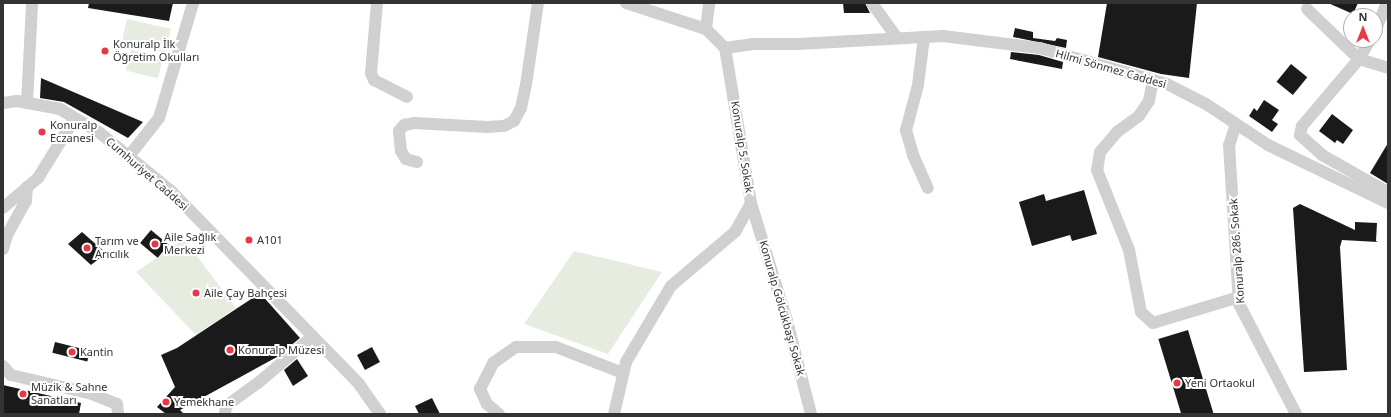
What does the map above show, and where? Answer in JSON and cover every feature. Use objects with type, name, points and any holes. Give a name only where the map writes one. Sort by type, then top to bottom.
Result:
[{"type":"street","points":[[27,103],[32,3]]},
{"type":"street","points":[[128,156],[159,118],[193,3]]},
{"type":"street","points":[[377,3],[371,73],[374,80],[406,97]]},
{"type":"street","points":[[417,162],[406,159],[401,151],[399,131],[404,125],[414,123],[488,127],[504,126],[514,121],[521,108],[526,85],[538,3]]},
{"type":"street","points":[[626,3],[706,29],[725,48]]},
{"type":"street","points":[[706,29],[709,3]]},
{"type":"street","points":[[872,3],[897,38]]},
{"type":"street","points":[[1383,12],[1387,3]]},
{"type":"street","points":[[1307,9],[1359,60],[1388,68]]},
{"type":"street","name":"Hilmi Sönmez Caddesi","points":[[725,48],[752,44],[943,36],[1040,48],[1153,80],[1206,104],[1268,145],[1388,203]]},
{"type":"street","points":[[924,37],[918,84],[906,130],[913,155],[928,188]]},
{"type":"street","name":"Konuralp 5. Sokak","points":[[614,414],[626,362],[671,286],[735,232],[751,203],[725,48]]},
{"type":"street","points":[[1366,48],[1359,60],[1302,126],[1300,135],[1322,156],[1384,190],[1388,198]]},
{"type":"street","points":[[1153,80],[1149,101],[1139,116],[1117,132],[1100,152],[1097,170],[1128,250],[1141,312],[1153,323],[1239,296]]},
{"type":"street","name":"Cumhuriyet Caddesi","points":[[3,103],[27,103],[60,109],[100,133],[170,190],[360,384],[380,414]]},
{"type":"street","points":[[3,208],[38,178],[75,118]]},
{"type":"street","name":"Konuralp 286. Sokak","points":[[1236,124],[1229,145],[1239,296],[1242,311],[1296,414]]},
{"type":"street","points":[[3,249],[7,235],[26,201],[27,187]]},
{"type":"street","name":"Konuralp Gölcükbaşı Sokak","points":[[751,203],[787,321],[811,414]]},
{"type":"street","points":[[225,414],[226,406],[258,383],[313,336]]},
{"type":"street","points":[[499,414],[488,404],[480,389],[493,363],[516,347],[556,347],[623,373]]},
{"type":"street","points":[[3,366],[11,375],[92,394],[116,404],[118,414]]},
{"type":"shaded area","points":[[127,19],[171,29],[165,53],[122,42]]},
{"type":"shaded area","points":[[131,50],[163,58],[158,78],[126,70]]},
{"type":"shaded area","points":[[184,239],[236,308],[196,335],[136,272]]},
{"type":"shaded area","points":[[574,251],[662,272],[608,354],[524,324]]},
{"type":"building","points":[[89,3],[173,3],[169,21],[88,8]]},
{"type":"building","points":[[843,3],[865,3],[870,13],[844,13]]},
{"type":"building","points":[[1107,3],[1197,3],[1189,78],[1161,74],[1098,57]]},
{"type":"building","points":[[1328,3],[1358,3],[1356,8],[1343,8],[1343,10]]},
{"type":"building","points":[[1015,28],[1033,32],[1033,38],[1055,41],[1057,38],[1067,40],[1066,48],[1013,37]]},
{"type":"building","points":[[1011,52],[1039,55],[1063,62],[1062,69],[1010,59]]},
{"type":"building","points":[[1291,64],[1307,77],[1293,95],[1277,82]]},
{"type":"building","points":[[41,78],[143,122],[128,138],[64,102],[40,98]]},
{"type":"building","points":[[1264,100],[1279,110],[1272,120],[1278,124],[1272,132],[1249,116],[1254,108],[1257,111]]},
{"type":"building","points":[[1332,114],[1353,130],[1343,144],[1337,140],[1335,143],[1319,131]]},
{"type":"building","points":[[1388,143],[1388,184],[1370,173]]},
{"type":"building","points":[[1084,190],[1097,234],[1072,241],[1070,235],[1032,246],[1019,202],[1044,194],[1046,201]]},
{"type":"building","points":[[1300,204],[1355,230],[1355,222],[1377,223],[1376,241],[1378,242],[1342,240],[1340,247],[1347,370],[1304,372],[1293,208]]},
{"type":"building","name":"Aile Sağlık Merkezi","points":[[151,230],[169,245],[158,258],[140,243]]},
{"type":"building","name":"Tarım ve Arıcılık","points":[[82,232],[106,253],[91,265],[68,244]]},
{"type":"building","name":"Konuralp Müzesi","points":[[260,293],[300,338],[277,357],[180,410],[184,414],[166,414],[157,407],[175,387],[161,355],[177,348]]},
{"type":"building","points":[[1188,330],[1214,414],[1181,414],[1158,339]]},
{"type":"building","name":"Kantin","points":[[55,342],[90,351],[87,361],[52,353]]},
{"type":"building","points":[[372,347],[380,362],[365,370],[357,355]]},
{"type":"building","points":[[297,359],[308,376],[293,386],[284,370]]},
{"type":"building","name":"Müzik & Sahne Sanatları","points":[[3,385],[81,403],[79,414],[3,413]]},
{"type":"building","points":[[432,398],[440,414],[419,414],[415,406]]},
{"type":"place","name":"Konuralp İlk Öğretim Okulları","points":[[105,51]]},
{"type":"place","name":"Konuralp Eczanesi","points":[[42,132]]},
{"type":"place","name":"A101","points":[[249,240]]},
{"type":"place","name":"Aile Sağlık Merkezi","points":[[155,244]]},
{"type":"place","name":"Tarım ve Arıcılık","points":[[87,248]]},
{"type":"place","name":"Aile Çay Bahçesi","points":[[196,293]]},
{"type":"place","name":"Konuralp Müzesi","points":[[230,350]]},
{"type":"place","name":"Kantin","points":[[72,352]]},
{"type":"place","name":"Yeni Ortaokul","points":[[1177,383]]},
{"type":"place","name":"Müzik & Sahne Sanatları","points":[[23,394]]},
{"type":"place","name":"Yemekhane","points":[[166,402]]}]
